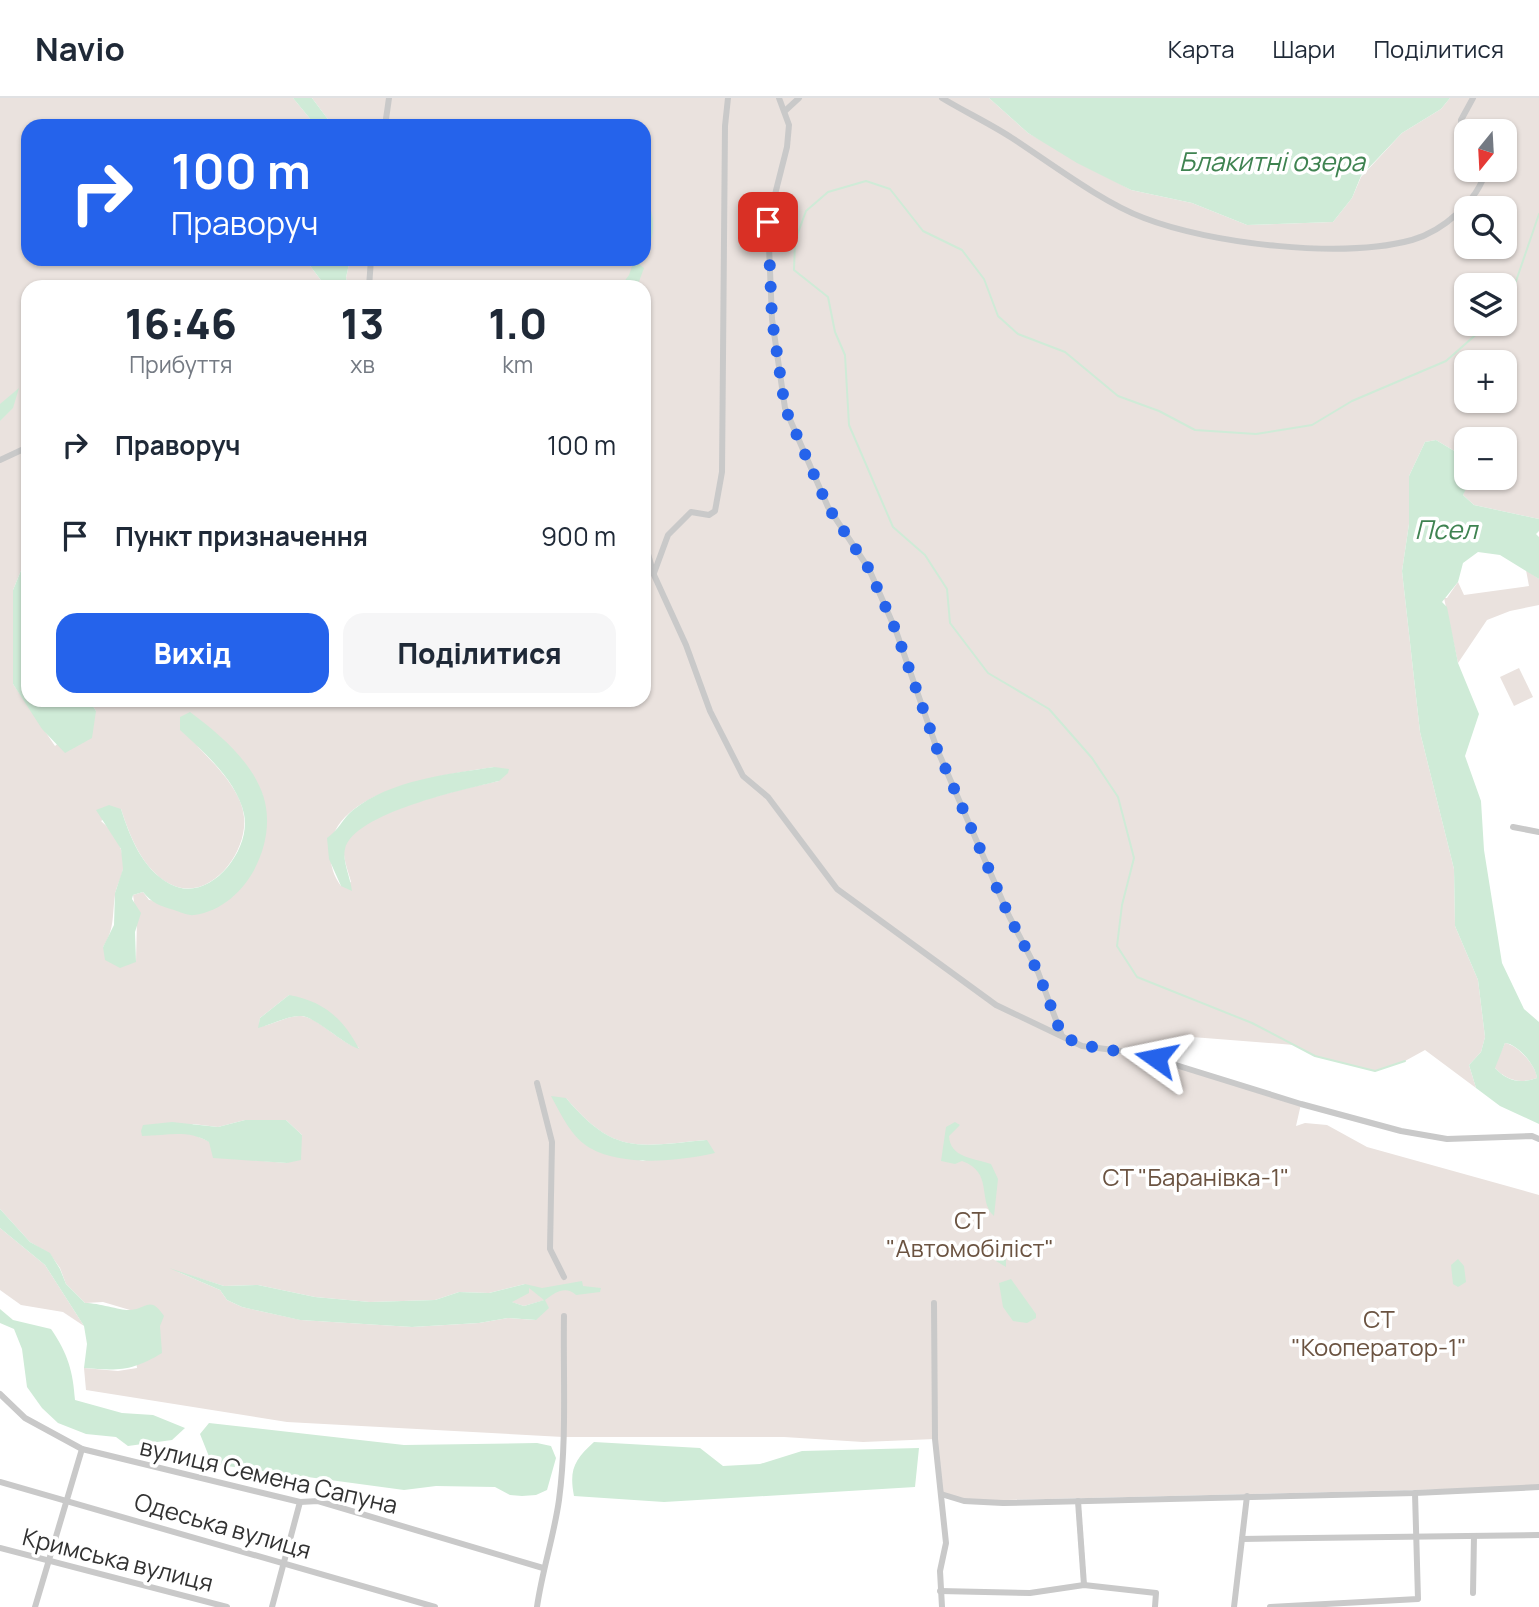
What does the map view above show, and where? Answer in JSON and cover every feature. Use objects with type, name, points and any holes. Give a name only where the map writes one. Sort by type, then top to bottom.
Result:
[{"type":"street","points":[[386,119],[389,98]]},
{"type":"street","points":[[654,575],[668,535],[691,512],[709,514],[715,511],[722,472],[724,126],[728,98]]},
{"type":"street","points":[[779,98],[786,110],[789,125],[787,147],[768,222],[772,319],[785,408],[828,507],[874,580],[896,631],[937,749],[1009,916],[1038,972],[1062,1036]]},
{"type":"street","points":[[786,110],[799,98]]},
{"type":"street","points":[[942,98],[1142,218],[1228,239],[1351,248],[1382,247],[1415,239],[1439,228],[1459,211],[1483,182]]},
{"type":"street","points":[[1462,119],[1473,98]]},
{"type":"street","points":[[0,460],[21,450]]},
{"type":"street","points":[[651,564],[687,645],[710,711],[743,776],[768,797],[837,889],[996,1005],[1082,1045],[1137,1052],[1301,1104],[1401,1130],[1447,1139],[1532,1136],[1539,1139]]},
{"type":"street","points":[[1513,827],[1539,832]]},
{"type":"street","points":[[537,1083],[552,1142],[550,1249],[564,1277]]},
{"type":"street","points":[[934,1303],[935,1439],[946,1543],[940,1591],[942,1607]]},
{"type":"street","points":[[537,1607],[543,1568],[559,1502],[563,1437],[564,1316]]},
{"type":"street","name":"вулиця Семена Сапуна","points":[[0,1394],[25,1418],[82,1450],[300,1502],[318,1501],[543,1568]]},
{"type":"street","points":[[35,1607],[82,1450]]},
{"type":"street","name":"Одеська вулиця","points":[[0,1482],[67,1499],[435,1607]]},
{"type":"street","points":[[941,1494],[964,1501],[1003,1503],[1415,1493],[1539,1487]]},
{"type":"street","points":[[1270,1607],[1418,1599],[1415,1493]]},
{"type":"street","points":[[1234,1607],[1247,1496]]},
{"type":"street","points":[[1078,1500],[1084,1585]]},
{"type":"street","points":[[272,1607],[300,1502]]},
{"type":"street","points":[[1242,1539],[1539,1535]]},
{"type":"street","points":[[1473,1593],[1474,1536]]},
{"type":"street","name":"Кримська вулиця","points":[[0,1549],[226,1607]]},
{"type":"street","points":[[940,1591],[1030,1593],[1084,1585],[1156,1593],[1155,1607]]},
{"type":"green space","points":[[0,98],[293,98],[310,119],[21,119],[21,266],[310,266],[321,280],[21,280],[21,570],[13,590],[13,684],[21,696],[21,707],[29,707],[55,746],[96,711],[93,707],[651,707],[651,280],[346,278],[349,266],[651,266],[651,119],[328,119],[312,98],[989,98],[1028,133],[1131,190],[1192,203],[1247,225],[1333,222],[1352,198],[1361,177],[1402,133],[1441,109],[1450,98],[1539,98],[1539,519],[1474,505],[1463,495],[1465,490],[1517,490],[1517,427],[1454,427],[1454,451],[1436,440],[1425,442],[1409,476],[1409,524],[1402,571],[1420,732],[1454,869],[1455,926],[1478,980],[1485,1037],[1481,1052],[1469,1065],[1476,1088],[1425,1050],[1405,1061],[1375,1071],[1315,1056],[1294,1045],[1192,1037],[1157,1058],[1301,1104],[1296,1126],[1305,1123],[1327,1125],[1367,1147],[1539,1195],[1539,1487],[964,1501],[941,1494],[935,1439],[863,1442],[784,1437],[563,1437],[287,1422],[86,1390],[84,1368],[118,1371],[137,1368],[130,1310],[103,1302],[85,1303],[66,1284],[60,1268],[50,1254],[30,1242],[0,1209]],"holes":[[[197,746],[263,795],[216,906],[149,900],[143,892],[133,895],[137,920],[136,962],[103,947],[111,928],[123,862],[118,842],[101,821],[121,809],[133,841],[152,870],[170,884],[185,888],[199,887],[212,881],[233,859],[244,831],[244,817],[233,788]],[[494,767],[499,781],[411,804],[366,825],[351,837],[344,850],[351,882],[341,886],[333,872],[331,845],[338,826],[353,810],[398,787],[450,774]],[[289,995],[359,1048],[308,1017],[291,1017],[259,1027],[260,1018]],[[566,1098],[599,1130],[629,1143],[645,1145],[707,1140],[643,1161],[591,1148]],[[245,1120],[286,1120],[302,1135],[287,1163],[252,1160],[185,1131],[193,1124],[218,1127]],[[176,1271],[224,1286],[258,1285],[315,1297],[370,1302],[435,1300],[459,1292],[489,1293],[525,1284],[519,1296],[511,1302],[524,1306],[545,1300],[535,1320],[508,1318],[479,1323],[412,1327],[301,1320],[242,1307],[227,1300],[220,1290]]]},
{"type":"green space","points":[[1526,570],[1539,579],[1539,605],[1510,611],[1487,620],[1458,663],[1444,598],[1447,598],[1458,582],[1464,595],[1529,586]]},
{"type":"green space","points":[[1519,668],[1533,697],[1514,706],[1500,677]]},
{"type":"green space","points":[[1505,1043],[1526,1057],[1537,1078],[1514,1080],[1494,1067]]},
{"type":"green space","points":[[0,1228],[45,1265],[84,1326],[63,1312],[21,1305],[0,1290]]},
{"type":"water","points":[[293,98],[312,98],[328,119],[310,119]]},
{"type":"water","name":"Блакитні озера","points":[[989,98],[1450,98],[1441,109],[1402,133],[1361,176],[1352,198],[1333,222],[1247,225],[1192,203],[1131,190],[1077,163],[1028,133]]},
{"type":"water","points":[[651,210],[653,224],[651,242]]},
{"type":"water","points":[[310,266],[349,266],[347,280],[321,280]]},
{"type":"water","points":[[632,266],[644,268],[640,280],[625,280]]},
{"type":"water","points":[[19,388],[13,408],[0,421],[0,404]]},
{"type":"water","name":"Псел","points":[[1436,440],[1454,451],[1454,490],[1466,490],[1463,495],[1474,505],[1539,519],[1539,531],[1536,534],[1539,537],[1539,579],[1500,555],[1478,552],[1463,563],[1458,582],[1442,602],[1447,607],[1458,663],[1479,714],[1465,756],[1481,801],[1484,850],[1502,963],[1524,1009],[1539,1022],[1539,1124],[1500,1106],[1476,1088],[1469,1065],[1481,1052],[1485,1037],[1478,980],[1455,926],[1454,869],[1420,732],[1402,571],[1409,524],[1409,476],[1425,442]],"holes":[[[1505,1043],[1526,1056],[1537,1078],[1514,1080],[1495,1068]]]},
{"type":"water","points":[[21,570],[21,696],[13,684],[13,590]]},
{"type":"water","points":[[28,707],[93,707],[96,711],[92,738],[65,753],[42,729]]},
{"type":"water","points":[[190,712],[232,748],[258,782],[267,813],[262,852],[243,886],[229,900],[213,910],[190,915],[157,904],[143,892],[133,895],[132,899],[141,913],[135,932],[136,962],[120,968],[105,960],[103,947],[114,925],[115,893],[123,869],[121,849],[96,810],[109,805],[121,809],[138,851],[152,870],[170,884],[184,889],[199,887],[212,881],[224,871],[241,844],[245,828],[244,814],[234,790],[218,768],[180,730],[180,717]]},
{"type":"water","points":[[494,767],[509,769],[508,773],[499,781],[413,804],[368,824],[353,836],[344,853],[352,891],[341,886],[329,859],[327,838],[353,810],[402,785]]},
{"type":"water","points":[[289,995],[312,1002],[331,1013],[346,1028],[359,1049],[302,1016],[258,1028],[260,1018]]},
{"type":"water","points":[[551,1096],[566,1098],[583,1117],[614,1138],[645,1145],[707,1140],[715,1153],[652,1161],[603,1154],[577,1138]]},
{"type":"water","points":[[245,1120],[286,1120],[302,1135],[301,1160],[287,1163],[213,1158],[209,1142],[201,1138],[185,1134],[142,1136],[141,1131],[143,1125],[172,1122],[218,1127]]},
{"type":"water","points":[[955,1122],[960,1125],[949,1136],[954,1149],[964,1156],[991,1164],[998,1179],[994,1216],[986,1203],[982,1179],[978,1172],[962,1161],[955,1164],[941,1161],[946,1127]]},
{"type":"water","points":[[0,1209],[30,1242],[50,1253],[66,1284],[85,1303],[126,1310],[155,1306],[164,1316],[160,1326],[162,1353],[125,1368],[84,1368],[87,1344],[84,1326],[45,1265],[0,1228]]},
{"type":"water","points":[[1000,1238],[1006,1250],[1006,1267],[996,1261],[997,1240]]},
{"type":"water","points":[[1458,1259],[1464,1266],[1466,1282],[1458,1287],[1453,1284],[1451,1265]]},
{"type":"water","points":[[169,1268],[224,1286],[258,1285],[315,1297],[370,1302],[435,1300],[459,1292],[489,1293],[525,1284],[542,1288],[582,1281],[583,1286],[601,1288],[600,1292],[576,1295],[564,1290],[556,1293],[545,1300],[549,1308],[536,1320],[508,1318],[479,1323],[412,1327],[300,1320],[242,1307],[227,1300],[220,1290]],"holes":[[[529,1288],[544,1300],[524,1306],[512,1302],[529,1293]]]},
{"type":"water","points":[[1011,1279],[1036,1314],[1036,1318],[1027,1323],[1013,1321],[1003,1307],[999,1283]]},
{"type":"water","points":[[0,1309],[13,1320],[51,1329],[69,1363],[75,1400],[122,1413],[153,1415],[185,1428],[172,1440],[128,1446],[116,1437],[86,1434],[58,1423],[42,1408],[27,1387],[22,1349],[14,1329],[0,1323]]},
{"type":"water","points":[[209,1423],[404,1445],[537,1443],[551,1446],[556,1458],[547,1490],[536,1495],[510,1495],[495,1487],[436,1486],[404,1490],[212,1464],[200,1434]]},
{"type":"water","points":[[594,1442],[700,1448],[723,1466],[760,1464],[802,1451],[919,1448],[915,1487],[664,1502],[574,1496],[572,1479],[575,1466]]},
{"type":"waterway","points":[[1405,1061],[1375,1071],[1315,1056],[1252,1023],[1137,977],[1117,946],[1122,905],[1134,858],[1118,797],[1092,758],[1049,709],[988,673],[950,623],[947,589],[925,555],[893,527],[849,425],[845,355],[835,332],[828,297],[794,270],[795,241],[806,211],[828,192],[866,181],[890,189],[923,231],[962,250],[984,279],[998,316],[1018,334],[1065,352],[1118,396],[1159,411],[1195,430],[1256,434],[1312,425],[1352,401],[1446,361],[1474,336]]},
{"type":"waterway","points":[[1517,278],[1539,214]]},
{"type":"route","points":[[768,222],[772,319],[785,408],[828,507],[869,569],[896,631],[937,749],[1009,916],[1038,972],[1062,1036],[1082,1045],[1137,1052],[1156,1058]]},
{"type":"park label","name":"СТ \"Баранівка-1\"","points":[[1196,1176]]},
{"type":"park label","name":"СТ \"Автомобіліст\"","points":[[970,1233]]},
{"type":"park label","name":"СТ \"Кооператор-1\"","points":[[1379,1332]]}]
